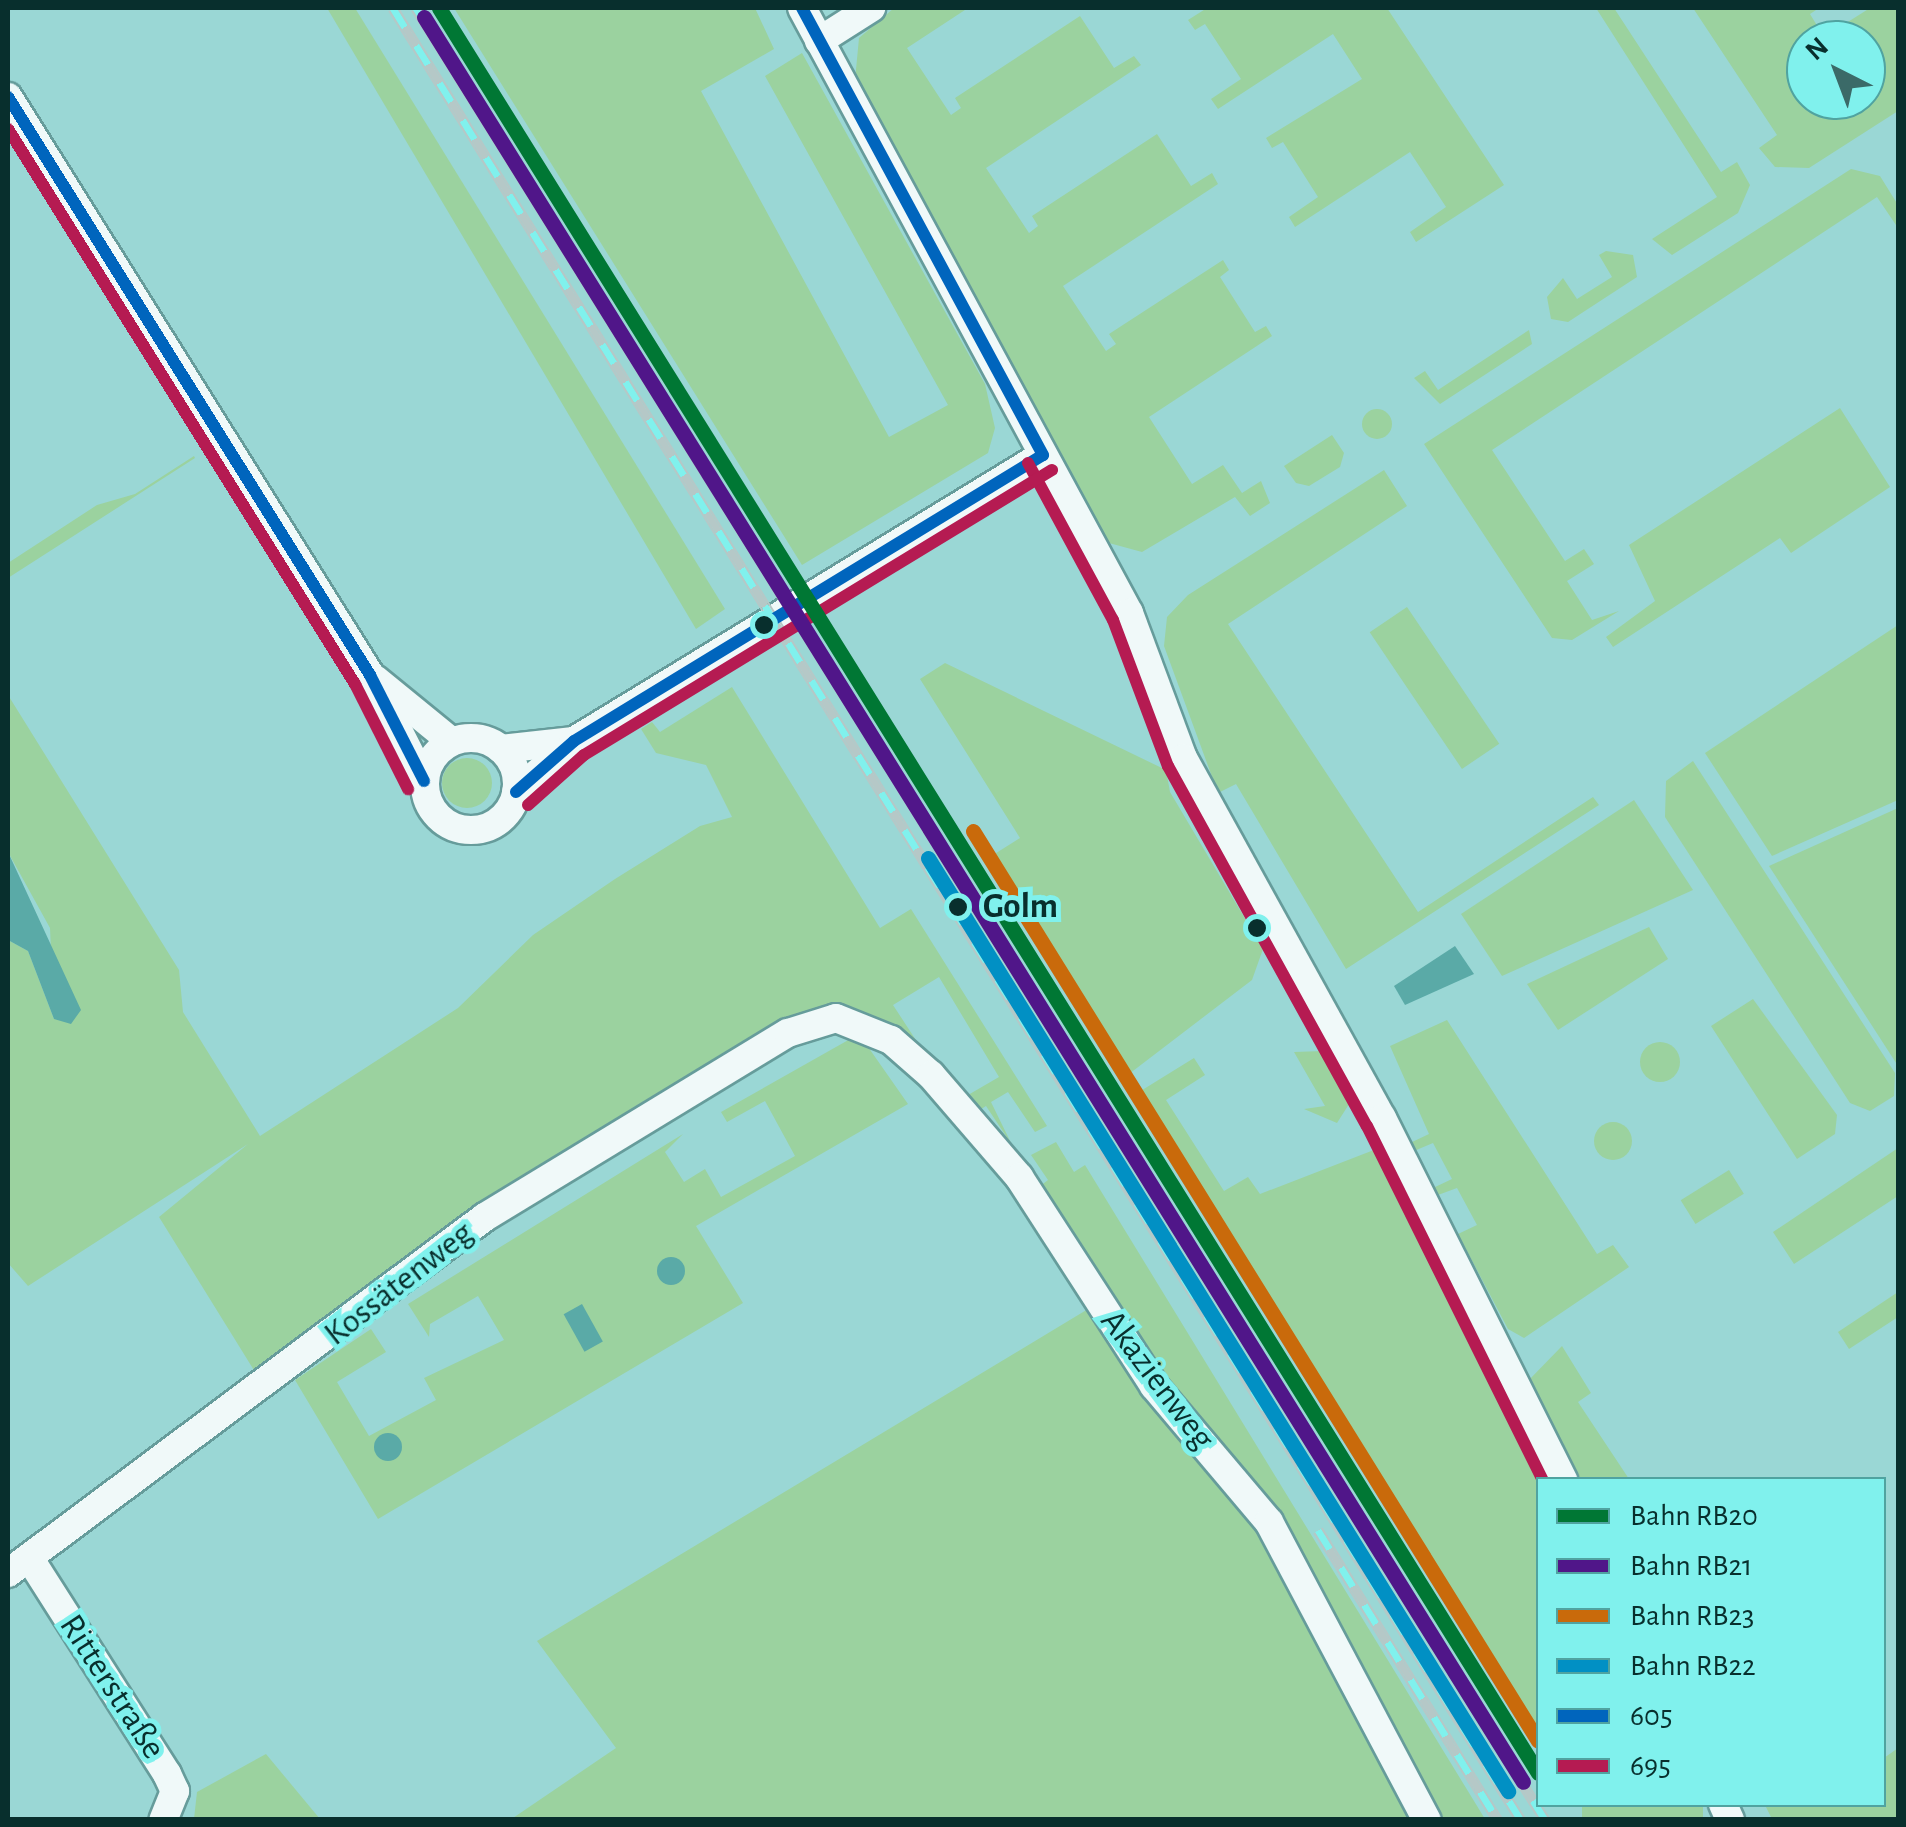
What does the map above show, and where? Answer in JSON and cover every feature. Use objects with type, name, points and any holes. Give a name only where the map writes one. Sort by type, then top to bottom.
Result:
[{"type":"street","points":[[802,8],[1129,613],[1183,758],[1382,1118],[1562,1477]]},
{"type":"street","points":[[819,41],[871,8]]},
{"type":"street","points":[[8,97],[370,675],[424,782],[430,808],[462,830],[497,822],[516,792],[574,741],[1043,454]]},
{"type":"street","points":[[370,675],[452,742]]},
{"type":"street","points":[[424,782],[432,758],[452,742],[478,738],[501,750],[574,741]]},
{"type":"street","points":[[501,750],[516,792]]},
{"type":"street","name":"Akazienweg","points":[[810,1023],[836,1018],[890,1040],[1008,1163],[1154,1386],[1269,1522],[1428,1820]]},
{"type":"street","name":"Kossätenweg","points":[[19,1566],[498,1208],[810,1023]]},
{"type":"street","name":"Ritterstraße","points":[[19,1566],[167,1774],[175,1791],[163,1820]]},
{"type":"green space","points":[[327,8],[355,8],[725,609],[696,629]]},
{"type":"green space","points":[[454,8],[755,8],[774,49],[701,91],[889,437],[948,405],[765,76],[802,53],[985,384],[995,428],[988,453],[802,565]]},
{"type":"green space","points":[[894,8],[968,8],[907,48],[951,115],[961,108],[955,98],[1080,16],[1114,68],[1134,56],[1141,65],[986,168],[1029,233],[1038,226],[1032,216],[1157,134],[1191,186],[1212,173],[1218,184],[1063,286],[1106,351],[1116,344],[1109,334],[1223,260],[1229,270],[1220,277],[1255,332],[1266,326],[1272,336],[1149,417],[1192,484],[1223,465],[1242,493],[1261,481],[1270,503],[1250,516],[1235,497],[1142,552],[1109,543],[855,80],[859,38]]},
{"type":"green space","points":[[1207,8],[1387,8],[1504,185],[1416,242],[1410,232],[1446,207],[1410,152],[1295,227],[1289,217],[1318,197],[1283,142],[1272,148],[1266,138],[1362,79],[1333,34],[1218,109],[1211,99],[1241,79],[1205,24],[1195,30],[1188,20]]},
{"type":"green space","points":[[1596,8],[1614,8],[1721,172],[1737,162],[1750,185],[1738,213],[1672,255],[1652,239],[1717,197]]},
{"type":"green space","points":[[1693,8],[1819,8],[1810,14],[1814,20],[1786,20],[1786,120],[1884,120],[1809,168],[1775,167],[1759,148],[1777,135]]},
{"type":"green space","points":[[1870,8],[1898,8],[1898,111],[1886,119],[1886,20],[1851,20]]},
{"type":"green space","points":[[1851,169],[1880,176],[1898,205],[1898,228],[1877,197],[1492,450],[1565,561],[1584,549],[1594,564],[1567,581],[1592,620],[1619,611],[1572,640],[1552,638],[1424,444]]},
{"type":"green space","points":[[1606,251],[1633,255],[1637,277],[1568,322],[1551,319],[1547,297],[1563,278],[1577,299],[1612,277],[1599,255]]},
{"type":"green space","points":[[1529,330],[1532,344],[1440,404],[1414,378],[1425,371],[1438,390]]},
{"type":"green space","points":[[1840,408],[1890,487],[1791,553],[1780,538],[1613,647],[1606,637],[1655,601],[1629,545]]},
{"type":"green space","points":[[1377,409],[1391,418],[1392,424],[1383,438],[1377,439],[1363,430],[1362,424],[1371,410]]},
{"type":"green space","points":[[1332,435],[1344,453],[1340,467],[1309,486],[1296,483],[1284,466]]},
{"type":"green space","points":[[194,456],[8,578],[8,563],[97,505],[135,494]]},
{"type":"green space","points":[[1384,470],[1407,506],[1228,624],[1418,912],[1593,797],[1599,805],[1346,969],[1236,784],[1218,793],[1164,646],[1167,617],[1188,595]]},
{"type":"green space","points":[[1407,607],[1499,744],[1462,769],[1370,632]]},
{"type":"green space","points":[[1898,625],[1898,800],[1772,856],[1705,753]]},
{"type":"green space","points":[[945,663],[1166,770],[1170,792],[1263,949],[1252,980],[1129,1074],[993,855],[1020,838],[920,679]]},
{"type":"green space","points":[[732,687],[880,928],[911,909],[1047,1126],[1035,1132],[1008,1092],[991,1102],[1012,1145],[986,1106],[970,1116],[891,1040],[811,1023],[257,1375],[159,1217],[248,1144],[28,1286],[8,1263],[8,940],[28,951],[54,1019],[50,928],[8,852],[8,695],[179,970],[183,1012],[260,1136],[458,1008],[533,935],[615,879],[700,826],[732,817],[706,765],[656,753],[641,729],[652,722],[660,732]],"holes":[[[939,977],[999,1077],[968,1095],[925,1054],[893,1005]]]},
{"type":"green space","points":[[467,758],[484,766],[492,783],[484,800],[467,808],[450,800],[442,783],[450,766]]},
{"type":"green space","points":[[1693,761],[1895,1073],[1894,1096],[1870,1111],[1850,1103],[1665,817],[1666,781]]},
{"type":"green space","points":[[1634,800],[1693,890],[1502,976],[1461,914]]},
{"type":"green space","points":[[1898,808],[1898,1066],[1769,866]]},
{"type":"green space","points":[[1649,927],[1668,959],[1558,1030],[1527,984]]},
{"type":"green space","points":[[1753,999],[1837,1115],[1835,1134],[1797,1159],[1711,1026]]},
{"type":"green space","points":[[1447,1020],[1597,1254],[1613,1245],[1629,1267],[1524,1338],[1508,1329],[1458,1234],[1477,1225],[1457,1188],[1438,1195],[1433,1188],[1452,1179],[1433,1143],[1414,1151],[1410,1143],[1429,1134],[1390,1046]]},
{"type":"green space","points":[[859,1034],[908,1104],[696,1226],[743,1303],[378,1519],[295,1380],[371,1329],[386,1352],[337,1382],[369,1436],[436,1400],[424,1378],[504,1340],[478,1296],[430,1324],[429,1337],[408,1304],[683,1134],[665,1152],[684,1182],[705,1169],[721,1197],[795,1156],[765,1101],[727,1122],[721,1112]]},
{"type":"green space","points":[[1660,1042],[1674,1048],[1680,1062],[1674,1076],[1660,1082],[1646,1076],[1640,1062],[1646,1048]]},
{"type":"green space","points":[[1323,1051],[1351,1101],[1337,1123],[1304,1109],[1325,1106],[1294,1052]]},
{"type":"green space","points":[[1194,1058],[1205,1075],[1166,1100],[1224,1191],[1248,1177],[1260,1194],[1379,1148],[1542,1477],[1536,1477],[1536,1732],[1139,1092]]},
{"type":"green space","points":[[1613,1122],[1627,1127],[1632,1141],[1627,1155],[1613,1160],[1599,1155],[1594,1141],[1599,1127]]},
{"type":"green space","points":[[1056,1142],[1074,1172],[1085,1165],[1485,1819],[1437,1819],[1298,1546],[1152,1365],[1039,1187],[1048,1180],[1031,1155]]},
{"type":"green space","points":[[1898,1148],[1898,1196],[1794,1264],[1773,1232]]},
{"type":"green space","points":[[1729,1170],[1744,1194],[1695,1224],[1681,1200]]},
{"type":"green space","points":[[1898,1292],[1898,1317],[1849,1349],[1838,1332]]},
{"type":"green space","points":[[1098,1303],[1269,1522],[1420,1820],[510,1820],[616,1748],[537,1641]]},
{"type":"green space","points":[[1562,1346],[1591,1393],[1578,1402],[1628,1477],[1576,1477],[1528,1381]]},
{"type":"green space","points":[[1898,1748],[1898,1819],[1772,1819],[1766,1807],[1886,1807],[1886,1757]]},
{"type":"green space","points":[[266,1754],[320,1819],[194,1819],[197,1792]]},
{"type":"green space","points":[[1582,1807],[1703,1807],[1703,1820],[1582,1820]]},
{"type":"water","points":[[8,852],[81,1010],[71,1024],[54,1019],[28,951],[8,940]]},
{"type":"water","points":[[1455,946],[1474,974],[1405,1005],[1394,986]]},
{"type":"water","points":[[671,1257],[681,1261],[685,1271],[681,1281],[671,1285],[661,1281],[657,1271],[661,1261]]},
{"type":"water","points":[[582,1304],[603,1342],[584,1352],[564,1314]]},
{"type":"water","points":[[388,1433],[398,1437],[402,1447],[398,1457],[388,1461],[378,1457],[374,1447],[378,1437]]},
{"type":"railway","points":[[393,8],[1521,1820]]},
{"type":"railway","points":[[416,8],[1536,1806]]},
{"type":"railway","points":[[1318,1530],[1498,1820]]},
{"type":"railway","points":[[1537,1807],[1545,1820]]},
{"type":"rail line","name":"RB20","points":[[439,8],[1536,1770]]},
{"type":"rail line","name":"RB21","points":[[424,17],[1523,1782]]},
{"type":"rail line","name":"RB23","points":[[973,831],[1536,1738]]},
{"type":"rail line","name":"RB22","points":[[928,858],[1508,1791]]},
{"type":"transit line","name":"605","points":[[802,8],[1043,455]]},
{"type":"transit line","name":"605","points":[[8,97],[370,675],[424,781]]},
{"type":"transit line","name":"695","points":[[8,129],[355,684],[408,789]]},
{"type":"transit line","name":"605","points":[[516,792],[574,741],[1043,455]]},
{"type":"transit line","name":"695","points":[[1028,463],[1113,620],[1168,766],[1367,1126],[1542,1477]]},
{"type":"transit line","name":"695","points":[[528,805],[584,755],[1052,470]]},
{"type":"place","name":"Golm","points":[[958,907]]}]
